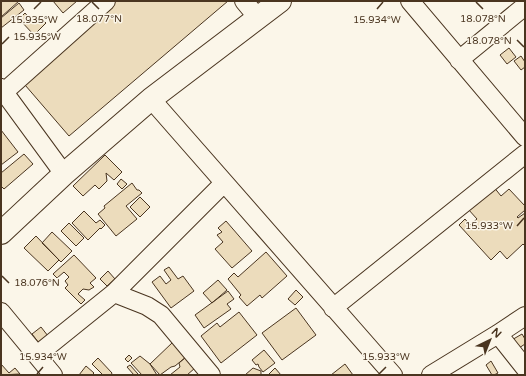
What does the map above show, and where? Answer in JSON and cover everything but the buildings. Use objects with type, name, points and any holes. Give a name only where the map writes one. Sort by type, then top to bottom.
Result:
[{"type":"main road","points":[[1,233],[64,174],[151,99],[280,1]]},
{"type":"street","points":[[244,1],[258,18]]},
{"type":"street","points":[[410,1],[525,137]]},
{"type":"street","points":[[64,174],[2,90],[100,3]]},
{"type":"street","points":[[459,60],[525,6]]},
{"type":"street","points":[[151,99],[393,375]]},
{"type":"street","points":[[333,308],[525,154]]},
{"type":"street","points":[[37,355],[114,293],[224,183]]},
{"type":"street","points":[[114,293],[147,306],[161,315],[211,375]]},
{"type":"street","points":[[1,312],[53,375]]},
{"type":"street","points":[[431,375],[525,316]]},
{"type":"street","points":[[498,334],[525,368]]}]
